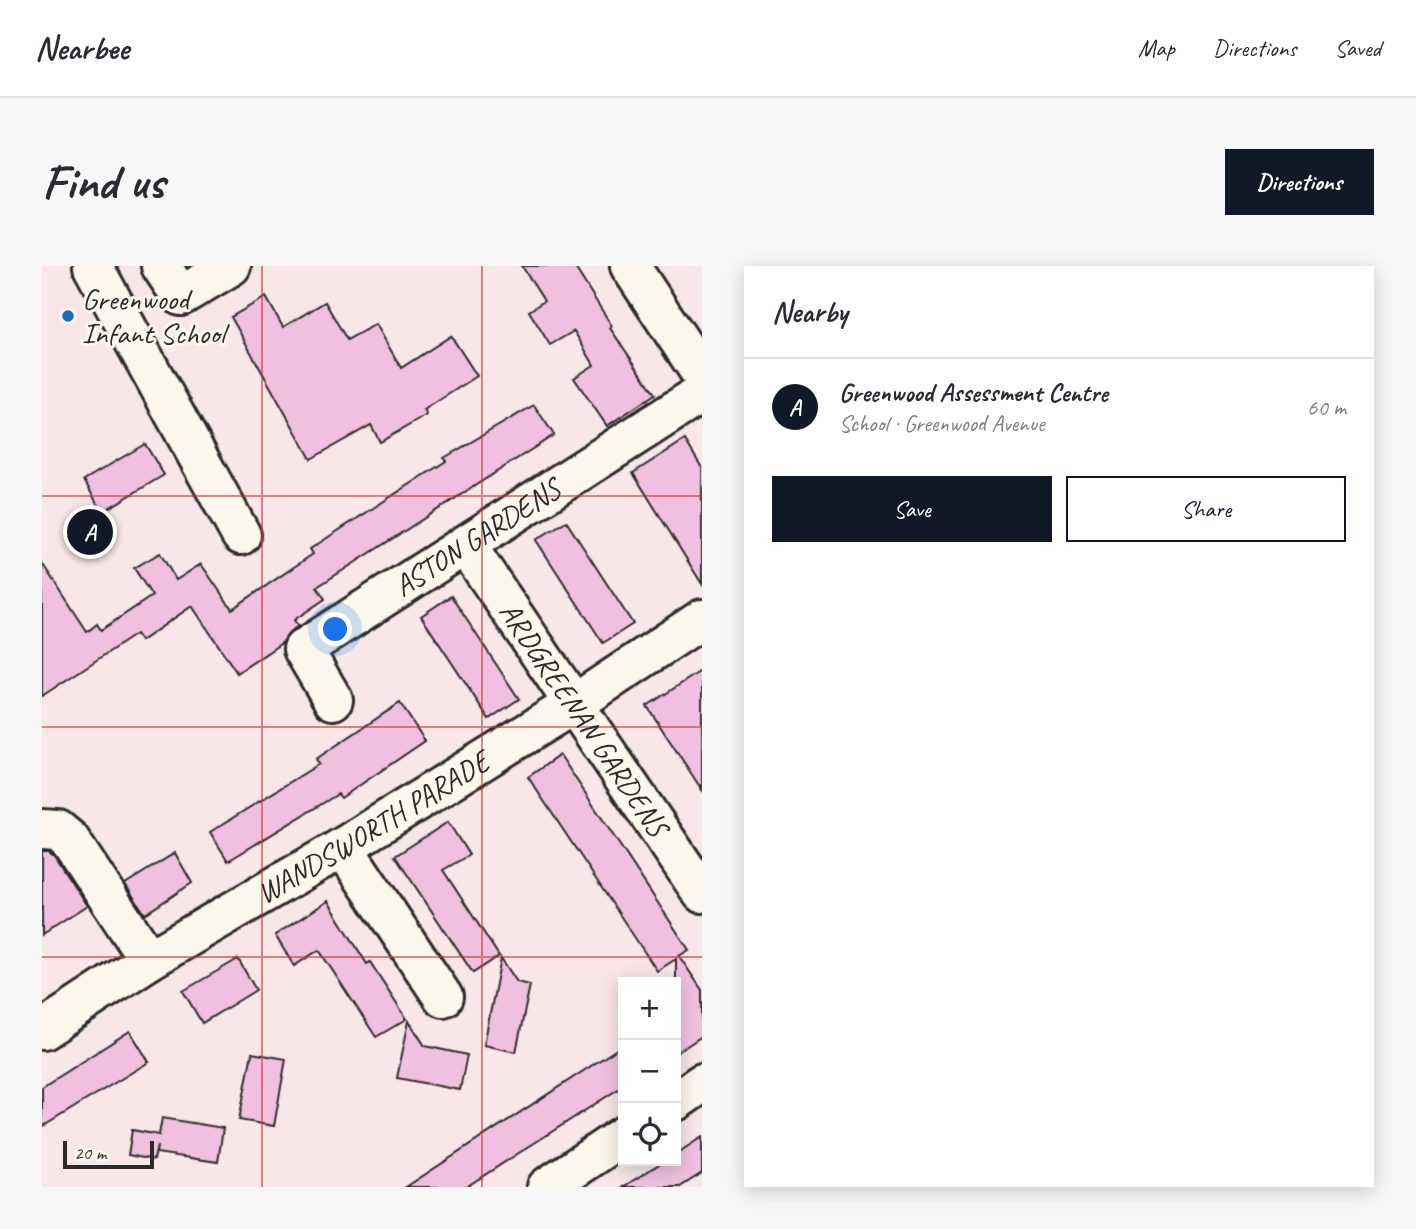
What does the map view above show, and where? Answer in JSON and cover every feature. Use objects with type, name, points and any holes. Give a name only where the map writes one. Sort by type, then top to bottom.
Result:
[{"type":"street","points":[[139,266],[99,276],[240,535]]},
{"type":"street","points":[[161,266],[181,296],[231,266]]},
{"type":"street","points":[[630,266],[702,375]]},
{"type":"street","name":"ASTON GARDENS","points":[[333,699],[303,649],[702,393]]},
{"type":"street","name":"ARDGREENAN GARDENS","points":[[466,544],[702,893]]},
{"type":"street","name":"WANDSWORTH PARADE","points":[[42,1030],[149,960],[342,847],[574,704],[702,619]]},
{"type":"street","points":[[42,829],[58,830],[70,840],[149,960]]},
{"type":"street","points":[[342,847],[443,998]]},
{"type":"street","points":[[681,1098],[702,1083]]},
{"type":"street","points":[[547,1187],[618,1139]]},
{"type":"building","points":[[522,266],[574,266],[612,326],[610,328],[655,394],[607,426],[574,378],[594,365],[574,331],[550,345],[529,311],[544,301]]},
{"type":"building","points":[[266,297],[283,327],[325,302],[347,340],[376,324],[401,368],[451,336],[477,376],[424,410],[427,415],[380,442],[371,425],[311,459],[231,317]]},
{"type":"building","points":[[534,405],[554,435],[317,587],[325,599],[294,620],[298,626],[283,642],[237,673],[192,606],[141,641],[136,634],[42,696],[42,563],[87,632],[97,624],[101,630],[152,596],[134,568],[160,553],[176,580],[201,564],[232,609],[313,554],[310,549],[446,461],[444,458]]},
{"type":"building","points":[[685,440],[702,468],[702,584],[633,473]]},
{"type":"building","points":[[145,444],[164,475],[102,512],[84,480]]},
{"type":"building","points":[[566,521],[633,624],[603,643],[536,540]]},
{"type":"building","points":[[451,596],[519,699],[489,719],[421,616]]},
{"type":"building","points":[[702,670],[702,790],[647,706]]},
{"type":"building","points":[[400,703],[425,741],[341,798],[338,794],[228,861],[210,832],[319,764],[316,759]]},
{"type":"building","points":[[560,755],[689,950],[679,956],[702,990],[702,1036],[681,1050],[681,977],[676,977],[676,959],[657,971],[528,777]]},
{"type":"building","points":[[448,822],[469,855],[443,870],[499,956],[473,973],[395,856]]},
{"type":"building","points":[[42,851],[49,851],[54,855],[87,906],[42,935]]},
{"type":"building","points":[[175,853],[192,883],[145,914],[125,884]]},
{"type":"building","points":[[328,901],[367,964],[370,962],[407,1019],[376,1037],[319,950],[294,966],[275,935]]},
{"type":"building","points":[[501,958],[517,982],[530,985],[516,1052],[484,1045]]},
{"type":"building","points":[[238,959],[256,990],[202,1023],[183,991]]},
{"type":"building","points":[[409,1021],[425,1046],[467,1055],[460,1090],[397,1078]]},
{"type":"building","points":[[130,1031],[149,1062],[42,1127],[42,1087]]},
{"type":"building","points":[[618,1048],[618,1089],[466,1187],[406,1187]]},
{"type":"building","points":[[252,1053],[286,1059],[274,1126],[239,1120]]},
{"type":"building","points":[[162,1118],[223,1128],[218,1162],[156,1153],[157,1146],[154,1160],[128,1155],[132,1130],[159,1135]]},
{"type":"building","points":[[702,1137],[702,1173],[680,1187],[623,1187],[656,1166],[681,1166],[681,1151]]},
{"type":"place","name":"Greenwood Infant School","points":[[68,316]]},
{"type":"place","name":"Greenwood Assessment Centre","points":[[90,532]]}]
